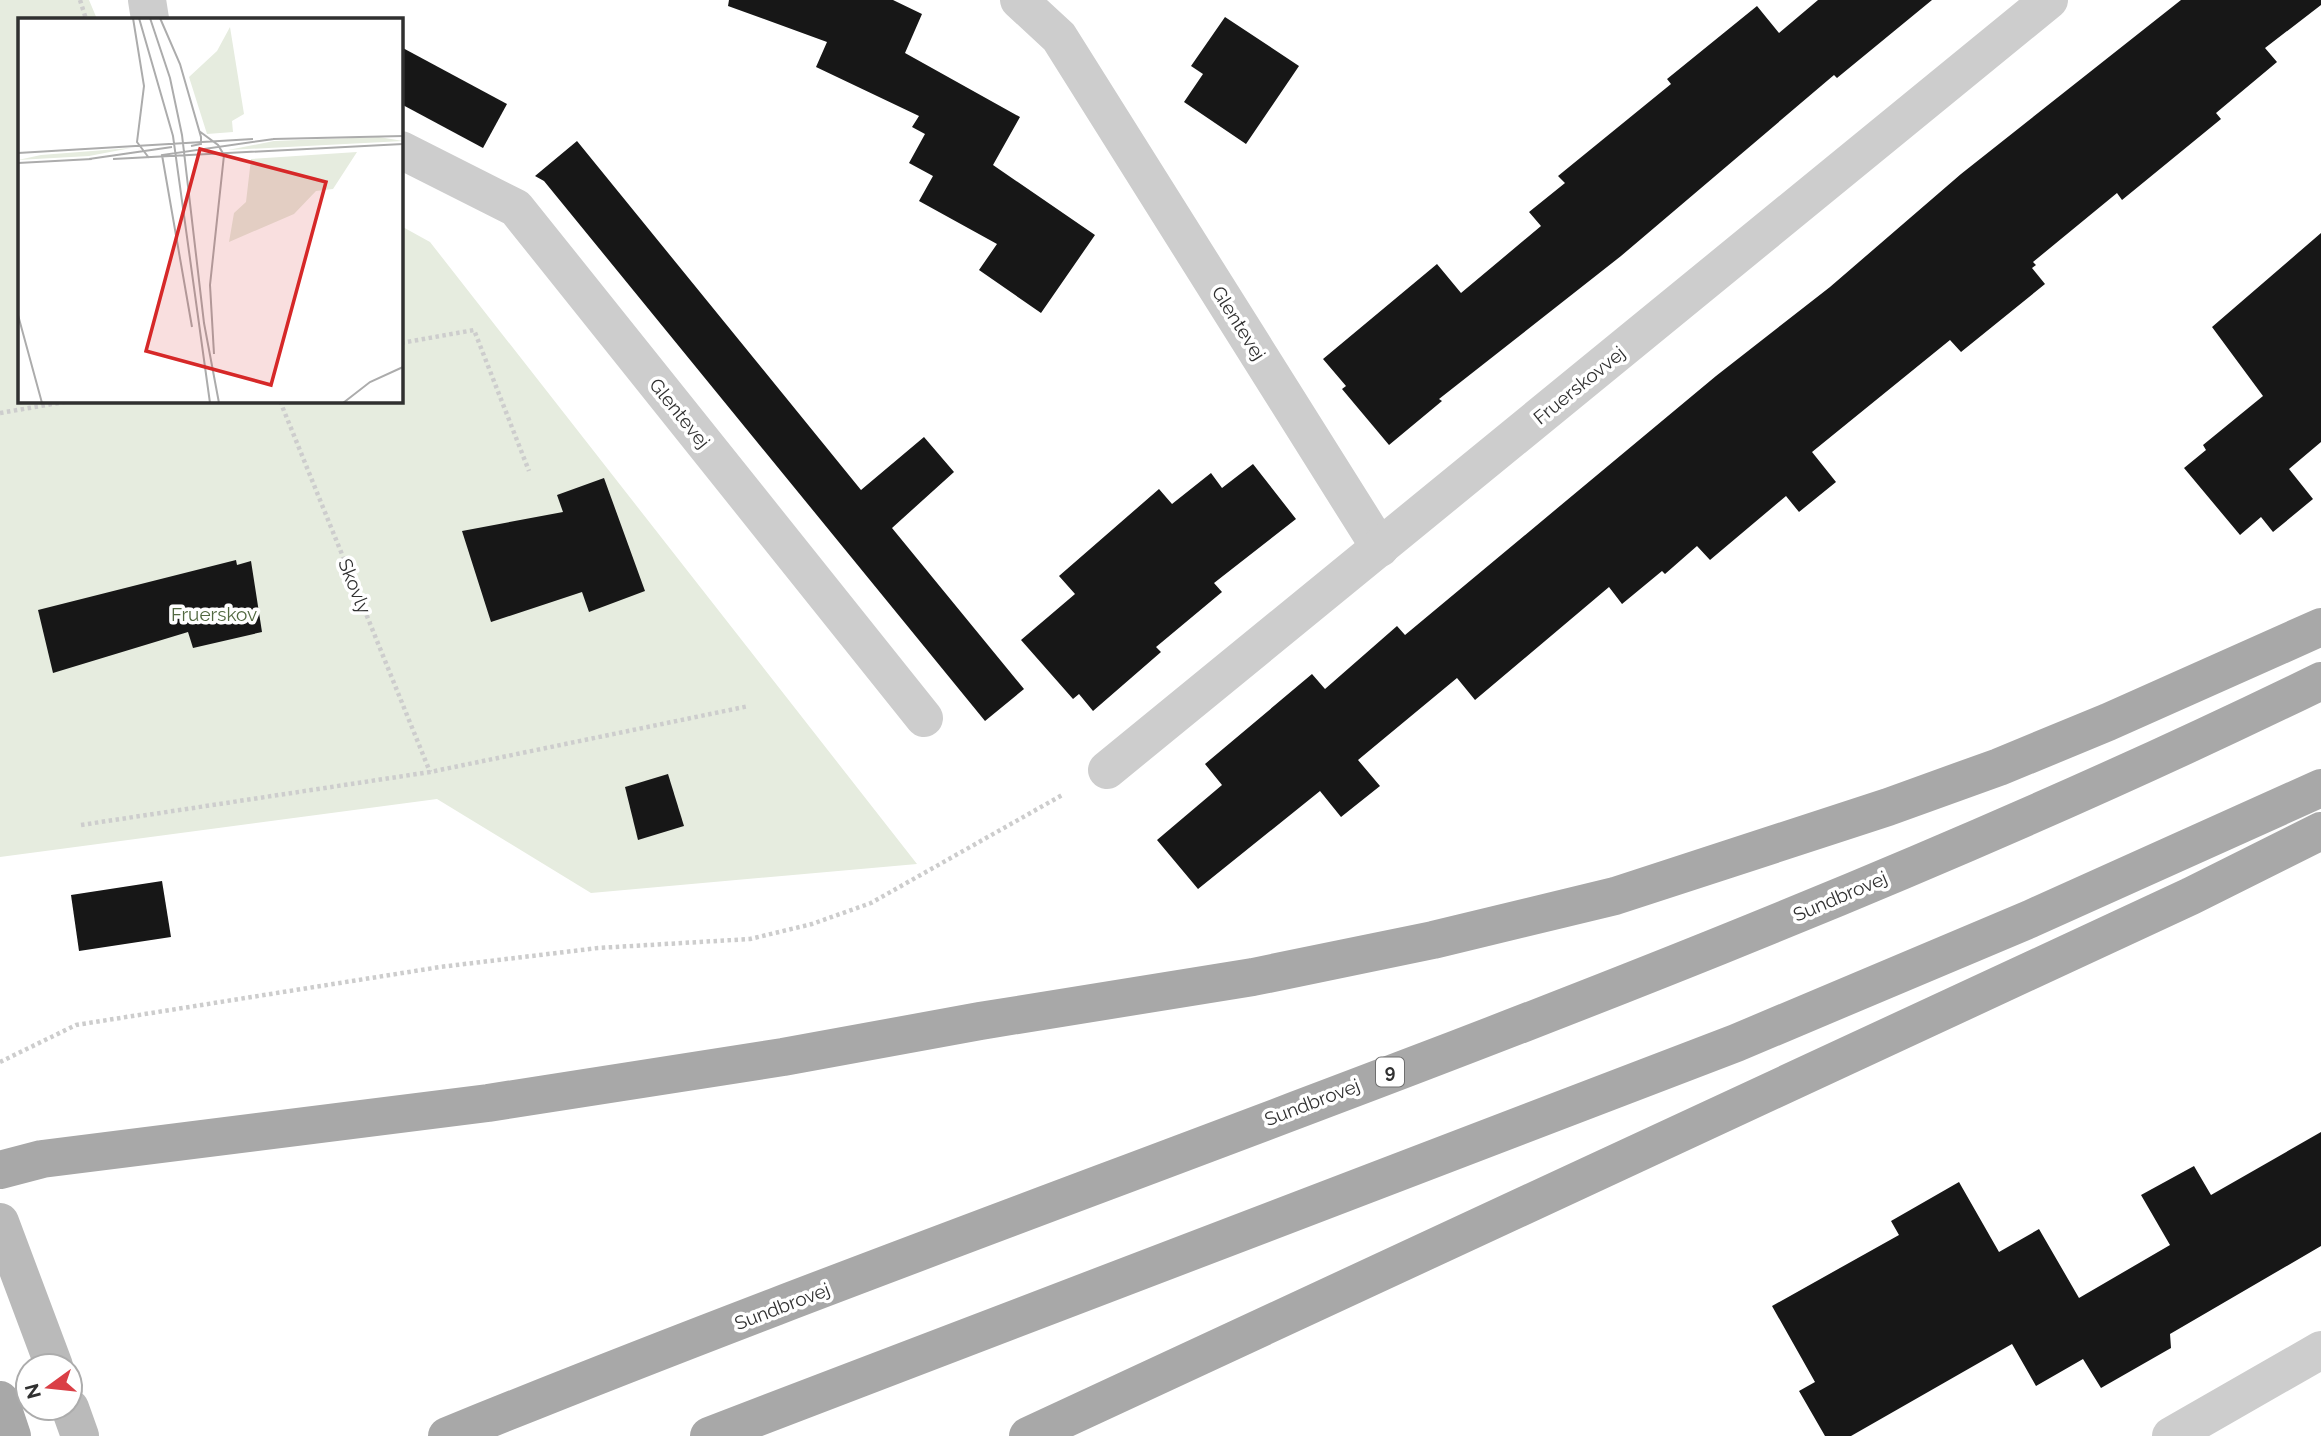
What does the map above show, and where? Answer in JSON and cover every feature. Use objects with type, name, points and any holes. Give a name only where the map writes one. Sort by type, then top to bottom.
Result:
[{"type":"main road","points":[[0,1170],[42,1159],[488,1103],[783,1057],[980,1021],[1253,977],[1433,940],[1615,895],[1888,807],[2096,727],[2321,627]]},
{"type":"main road","name":"Sundbrovej","points":[[447,1436],[1624,984],[1849,893],[2075,795],[2321,681]]},
{"type":"main road","points":[[709,1436],[1736,1043],[2030,919],[2321,788]]},
{"type":"main road","points":[[1028,1436],[2191,896],[2321,831]]},
{"type":"main road","points":[[0,1400],[12,1436]]},
{"type":"street","points":[[147,0],[150,18]]},
{"type":"street","name":"Glentevej","points":[[1019,0],[1059,37],[1380,548]]},
{"type":"street","name":"Fruerskovvej","points":[[1107,769],[2049,0]]},
{"type":"street","name":"Glentevej","points":[[402,151],[516,208],[924,718]]},
{"type":"street","points":[[0,1222],[49,1352]]},
{"type":"street","points":[[2171,1436],[2318,1360]]},
{"type":"path","points":[[80,0],[86,18]]},
{"type":"path","points":[[402,343],[474,330],[529,471]]},
{"type":"path","points":[[0,413],[65,402]]},
{"type":"path","name":"Skovly","points":[[280,402],[430,772]]},
{"type":"path","points":[[81,825],[430,772],[749,706]]},
{"type":"path","points":[[0,1062],[76,1025],[440,967],[598,948],[750,939],[812,924],[871,903],[1107,769]]},
{"type":"green space","name":"Fruerskov","points":[[0,0],[89,0],[97,18],[18,18],[18,402],[402,402],[402,227],[430,242],[917,864],[591,893],[437,799],[0,857]]},
{"type":"building","points":[[729,0],[893,0],[922,14],[905,53],[1020,117],[993,165],[1095,235],[1041,313],[979,270],[997,244],[919,201],[933,176],[909,163],[925,134],[912,127],[919,116],[816,67],[827,42],[728,6]]},
{"type":"building","points":[[1818,0],[1932,0],[1837,78],[1834,75],[1621,256],[1439,399],[1442,401],[1389,445],[1342,389],[1346,386],[1323,359],[1437,264],[1461,293],[1541,226],[1529,212],[1565,183],[1558,176],[1671,84],[1667,79],[1757,6],[1779,33]]},
{"type":"building","points":[[2181,0],[2321,0],[2321,5],[2265,48],[2277,62],[2216,113],[2221,119],[2122,200],[2117,193],[2033,262],[2036,265],[2032,268],[2045,284],[1961,352],[1950,340],[1812,452],[1836,482],[1799,512],[1786,496],[1710,560],[1697,546],[1665,574],[1662,571],[1622,604],[1609,587],[1475,700],[1457,678],[1358,760],[1380,786],[1341,817],[1320,791],[1198,889],[1157,840],[1222,785],[1205,764],[1312,674],[1325,689],[1397,626],[1405,635],[1716,376],[1830,287],[1961,174]]},
{"type":"building","points":[[1225,17],[1299,66],[1246,144],[1184,102],[1203,74],[1191,66]]},
{"type":"building","points":[[402,48],[507,104],[483,148],[402,105]]},
{"type":"building","points":[[577,141],[861,490],[924,437],[954,472],[892,528],[1024,689],[985,721],[544,181],[535,176]]},
{"type":"building","points":[[2321,233],[2321,442],[2289,469],[2313,499],[2273,532],[2261,517],[2240,535],[2184,468],[2206,450],[2203,445],[2263,396],[2212,327]]},
{"type":"building","points":[[1253,464],[1296,519],[1214,583],[1222,592],[1156,647],[1161,652],[1093,711],[1079,694],[1073,699],[1021,640],[1075,594],[1059,576],[1159,489],[1172,504],[1211,473],[1222,488]]},
{"type":"building","points":[[604,478],[645,591],[589,612],[582,592],[491,622],[462,531],[563,512],[557,495]]},
{"type":"building","points":[[236,560],[237,565],[251,561],[262,632],[193,648],[188,632],[53,673],[38,610]]},
{"type":"building","points":[[668,774],[684,826],[638,840],[625,787]]},
{"type":"building","points":[[162,881],[171,937],[79,951],[71,895]]},
{"type":"building","points":[[2321,1132],[2321,1246],[2170,1334],[2171,1348],[2101,1388],[2083,1359],[2036,1386],[2012,1344],[1851,1436],[1825,1436],[1799,1391],[1815,1382],[1772,1306],[1899,1235],[1891,1221],[1959,1182],[1999,1252],[2039,1229],[2079,1298],[2170,1245],[2141,1195],[2194,1166],[2211,1195]]}]
